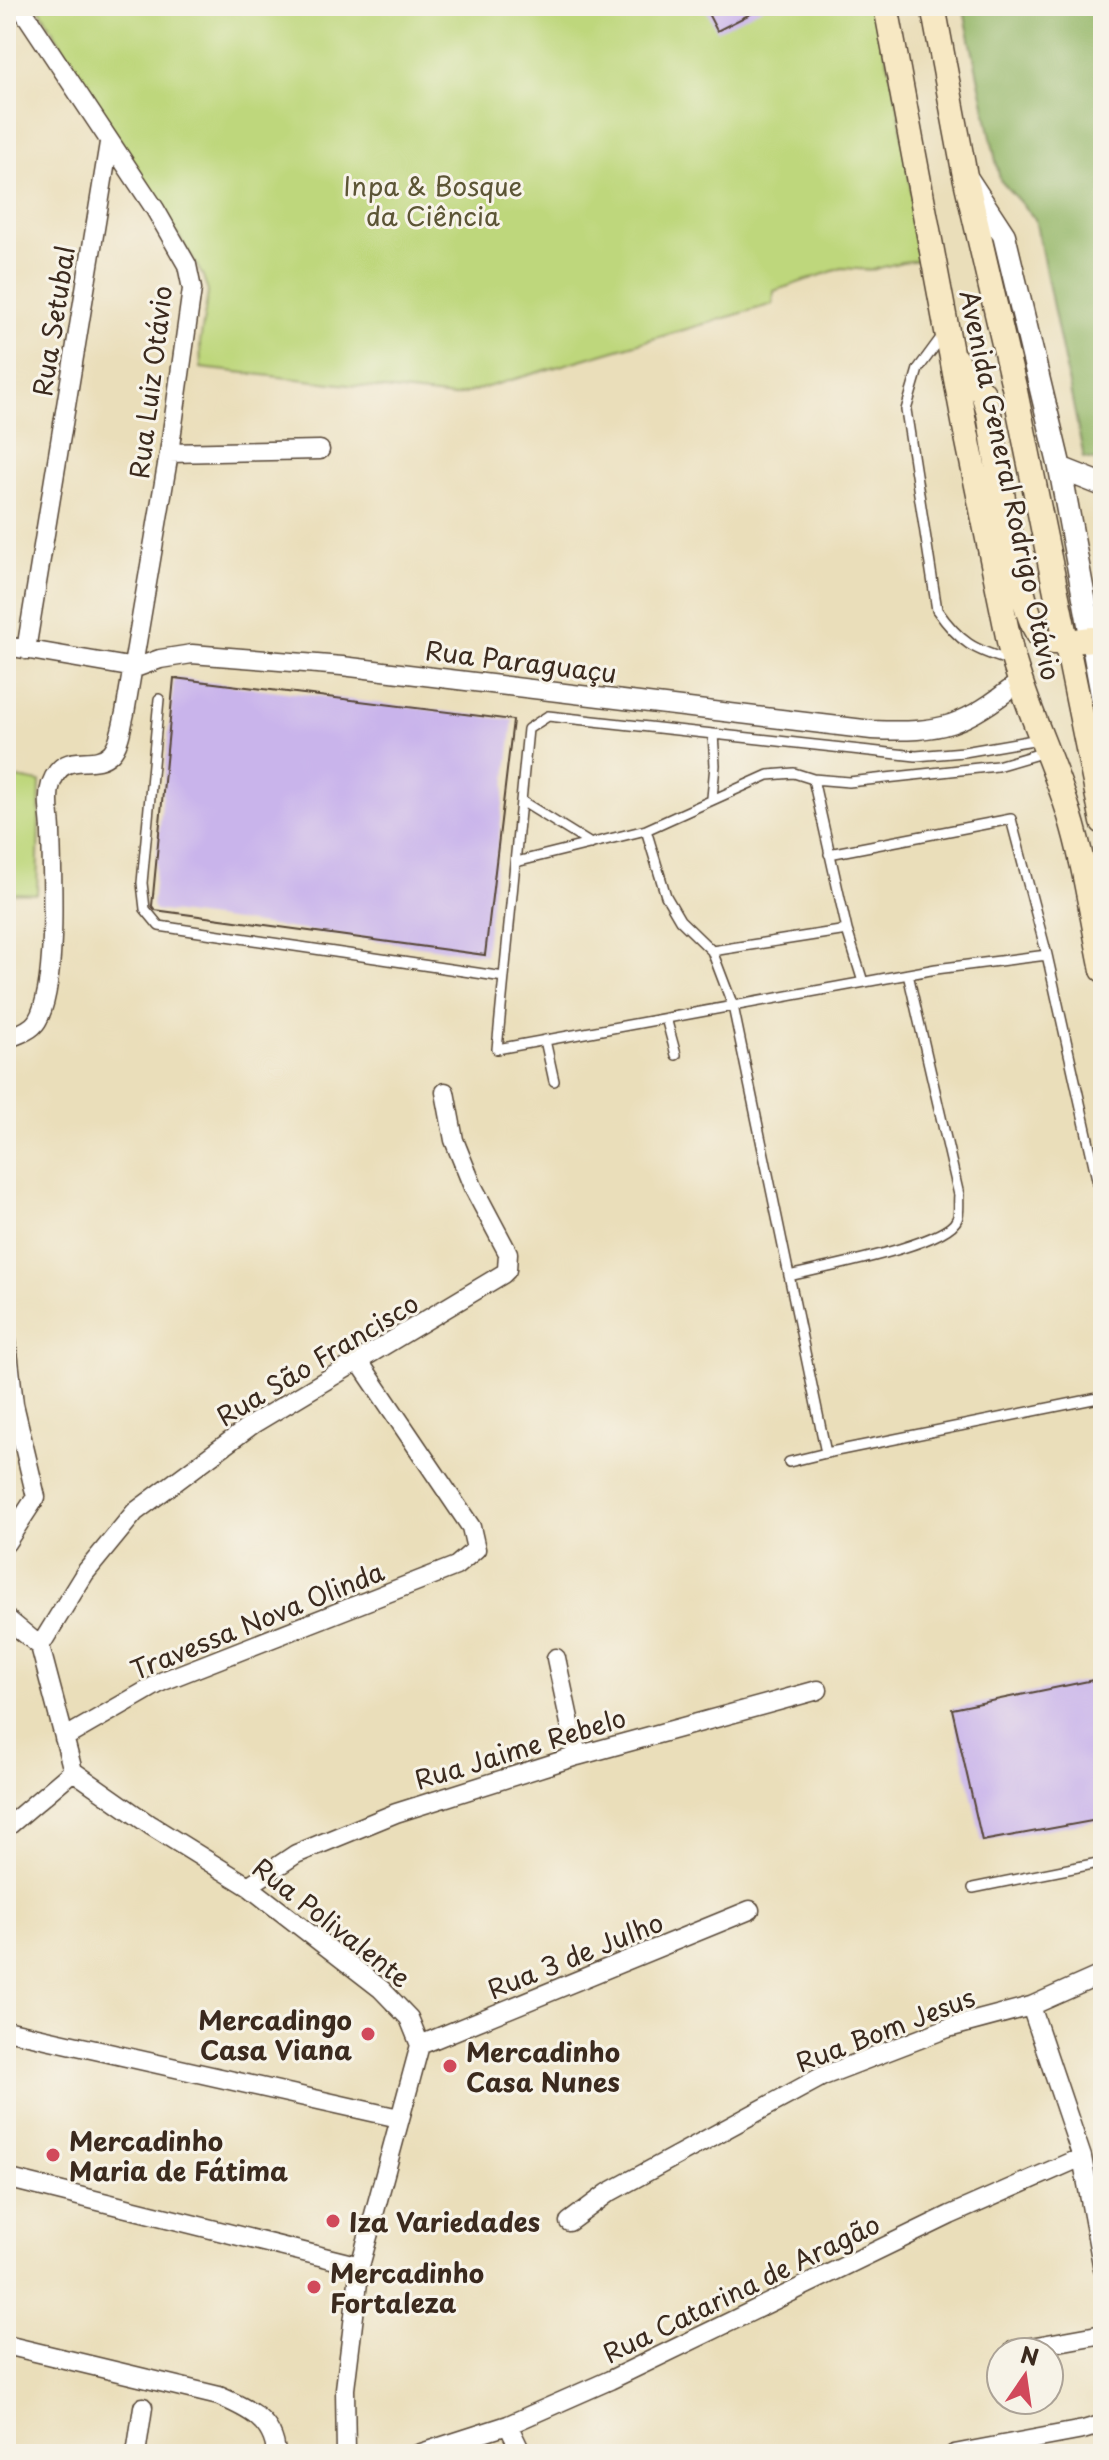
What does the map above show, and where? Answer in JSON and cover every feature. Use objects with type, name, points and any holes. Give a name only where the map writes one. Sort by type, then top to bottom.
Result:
[{"type":"main road","name":"Avenida General Rodrigo Otávio","points":[[886,6],[965,427],[1017,672],[1070,816],[1103,970]]},
{"type":"main road","name":"Avenida General Rodrigo Otávio","points":[[933,6],[965,176],[1015,391],[1102,818]]},
{"type":"main road","points":[[954,358],[983,393],[989,413],[1016,562],[1033,630],[1047,641],[1098,638]]},
{"type":"street","points":[[6,23],[9,6]]},
{"type":"street","name":"Rua Luiz Otávio","points":[[6,1039],[36,1023],[43,1006],[51,966],[49,806],[52,781],[57,770],[67,763],[100,759],[114,750],[135,668],[192,289],[187,265],[155,209],[20,6]]},
{"type":"street","name":"Rua Setubal","points":[[26,650],[109,143]]},
{"type":"street","name":"Avenida General Rodrigo Otávio","points":[[965,176],[1004,235],[1098,638],[1103,700]]},
{"type":"street","points":[[169,453],[320,450]]},
{"type":"street","points":[[1060,468],[1103,485]]},
{"type":"street","name":"Rua Paraguaçu","points":[[6,646],[135,668],[160,659],[192,654],[342,666],[908,732],[940,728],[968,719],[1017,672]]},
{"type":"street","name":"Avenida General Rodrigo Otávio","points":[[1102,818],[1103,776]]},
{"type":"street","name":"Rua São Francisco","points":[[40,1646],[85,1573],[135,1512],[253,1424],[455,1305],[507,1270],[508,1253],[473,1187],[454,1140],[445,1092]]},
{"type":"street","points":[[6,1334],[10,1406],[36,1497],[6,1543]]},
{"type":"street","name":"Travessa Nova Olinda","points":[[64,1738],[163,1681],[456,1566],[476,1549],[471,1527],[358,1360]]},
{"type":"street","points":[[6,1618],[40,1646],[73,1771],[6,1828]]},
{"type":"street","points":[[556,1658],[577,1756]]},
{"type":"street","name":"Rua Jaime Rebelo","points":[[248,1886],[296,1854],[396,1813],[577,1756],[818,1690]]},
{"type":"street","name":"Rua Polivalente","points":[[73,1771],[150,1825],[248,1886],[381,1989],[409,2018],[420,2045]]},
{"type":"street","name":"Rua 3 de Julho","points":[[420,2045],[750,1910]]},
{"type":"street","name":"Rua Bom Jesus","points":[[569,2222],[608,2193],[823,2076],[948,2028],[1031,2006],[1103,1974]]},
{"type":"street","points":[[1031,2006],[1082,2157],[1103,2269]]},
{"type":"street","points":[[6,2030],[399,2118]]},
{"type":"street","points":[[346,2454],[345,2389],[360,2266],[420,2045]]},
{"type":"street","name":"Rua Catarina de Aragão","points":[[418,2454],[508,2425],[796,2292],[950,2215],[1082,2157]]},
{"type":"street","points":[[6,2178],[360,2266]]},
{"type":"street","points":[[1065,2341],[1103,2334]]},
{"type":"street","points":[[6,2345],[219,2396],[248,2408],[261,2418],[275,2440],[276,2454]]},
{"type":"street","points":[[136,2454],[143,2407]]},
{"type":"street","points":[[954,2454],[1103,2424]]},
{"type":"street","points":[[508,2425],[522,2454]]},
{"type":"lane","points":[[948,329],[918,369],[906,410],[937,610],[954,635],[1017,672]]},
{"type":"lane","points":[[159,699],[142,883],[145,909],[159,926],[504,977]]},
{"type":"lane","points":[[1045,745],[1016,745],[932,756],[548,716],[528,729],[497,1049],[908,974],[1047,955]]},
{"type":"lane","points":[[712,798],[715,765],[713,734]]},
{"type":"lane","points":[[516,862],[646,830],[768,775],[794,773],[813,779],[849,782],[948,772],[997,766],[1045,745]]},
{"type":"lane","points":[[813,779],[847,930],[863,982]]},
{"type":"lane","points":[[523,802],[591,844]]},
{"type":"lane","points":[[829,854],[1011,819],[1047,955],[1103,1206]]},
{"type":"lane","points":[[646,830],[666,896],[680,920],[712,951],[733,1006],[826,1453]]},
{"type":"lane","points":[[712,951],[847,930]]},
{"type":"lane","points":[[789,1276],[923,1243],[946,1233],[958,1219],[959,1195],[908,974]]},
{"type":"lane","points":[[666,1018],[676,1055]]},
{"type":"lane","points":[[545,1040],[554,1081]]},
{"type":"lane","points":[[789,1462],[1103,1397]]},
{"type":"lane","points":[[973,1888],[1103,1862]]},
{"type":"green space","name":"Inpa & Bosque da Ciência","points":[[38,6],[873,6],[896,94],[922,260],[872,270],[842,268],[774,291],[773,304],[453,397],[201,368],[200,343],[208,292],[203,276]]},
{"type":"green space","points":[[963,6],[1103,6],[1103,462],[1084,458],[1035,219],[1000,180]]},
{"type":"green space","points":[[6,776],[40,782],[37,894],[6,893]]},
{"type":"building","points":[[704,6],[766,6],[717,31]]},
{"type":"building","points":[[174,678],[513,720],[485,955],[155,910],[152,906]]},
{"type":"building","points":[[1103,1678],[1103,1819],[982,1841],[952,1709]]},
{"type":"place","name":"Mercadingo Casa Viana","points":[[368,2034]]},
{"type":"place","name":"Mercadinho Casa Nunes","points":[[450,2066]]},
{"type":"place","name":"Mercadinho Maria de Fátima","points":[[53,2155]]},
{"type":"place","name":"Iza Variedades","points":[[333,2221]]},
{"type":"place","name":"Mercadinho Fortaleza","points":[[314,2287]]}]
